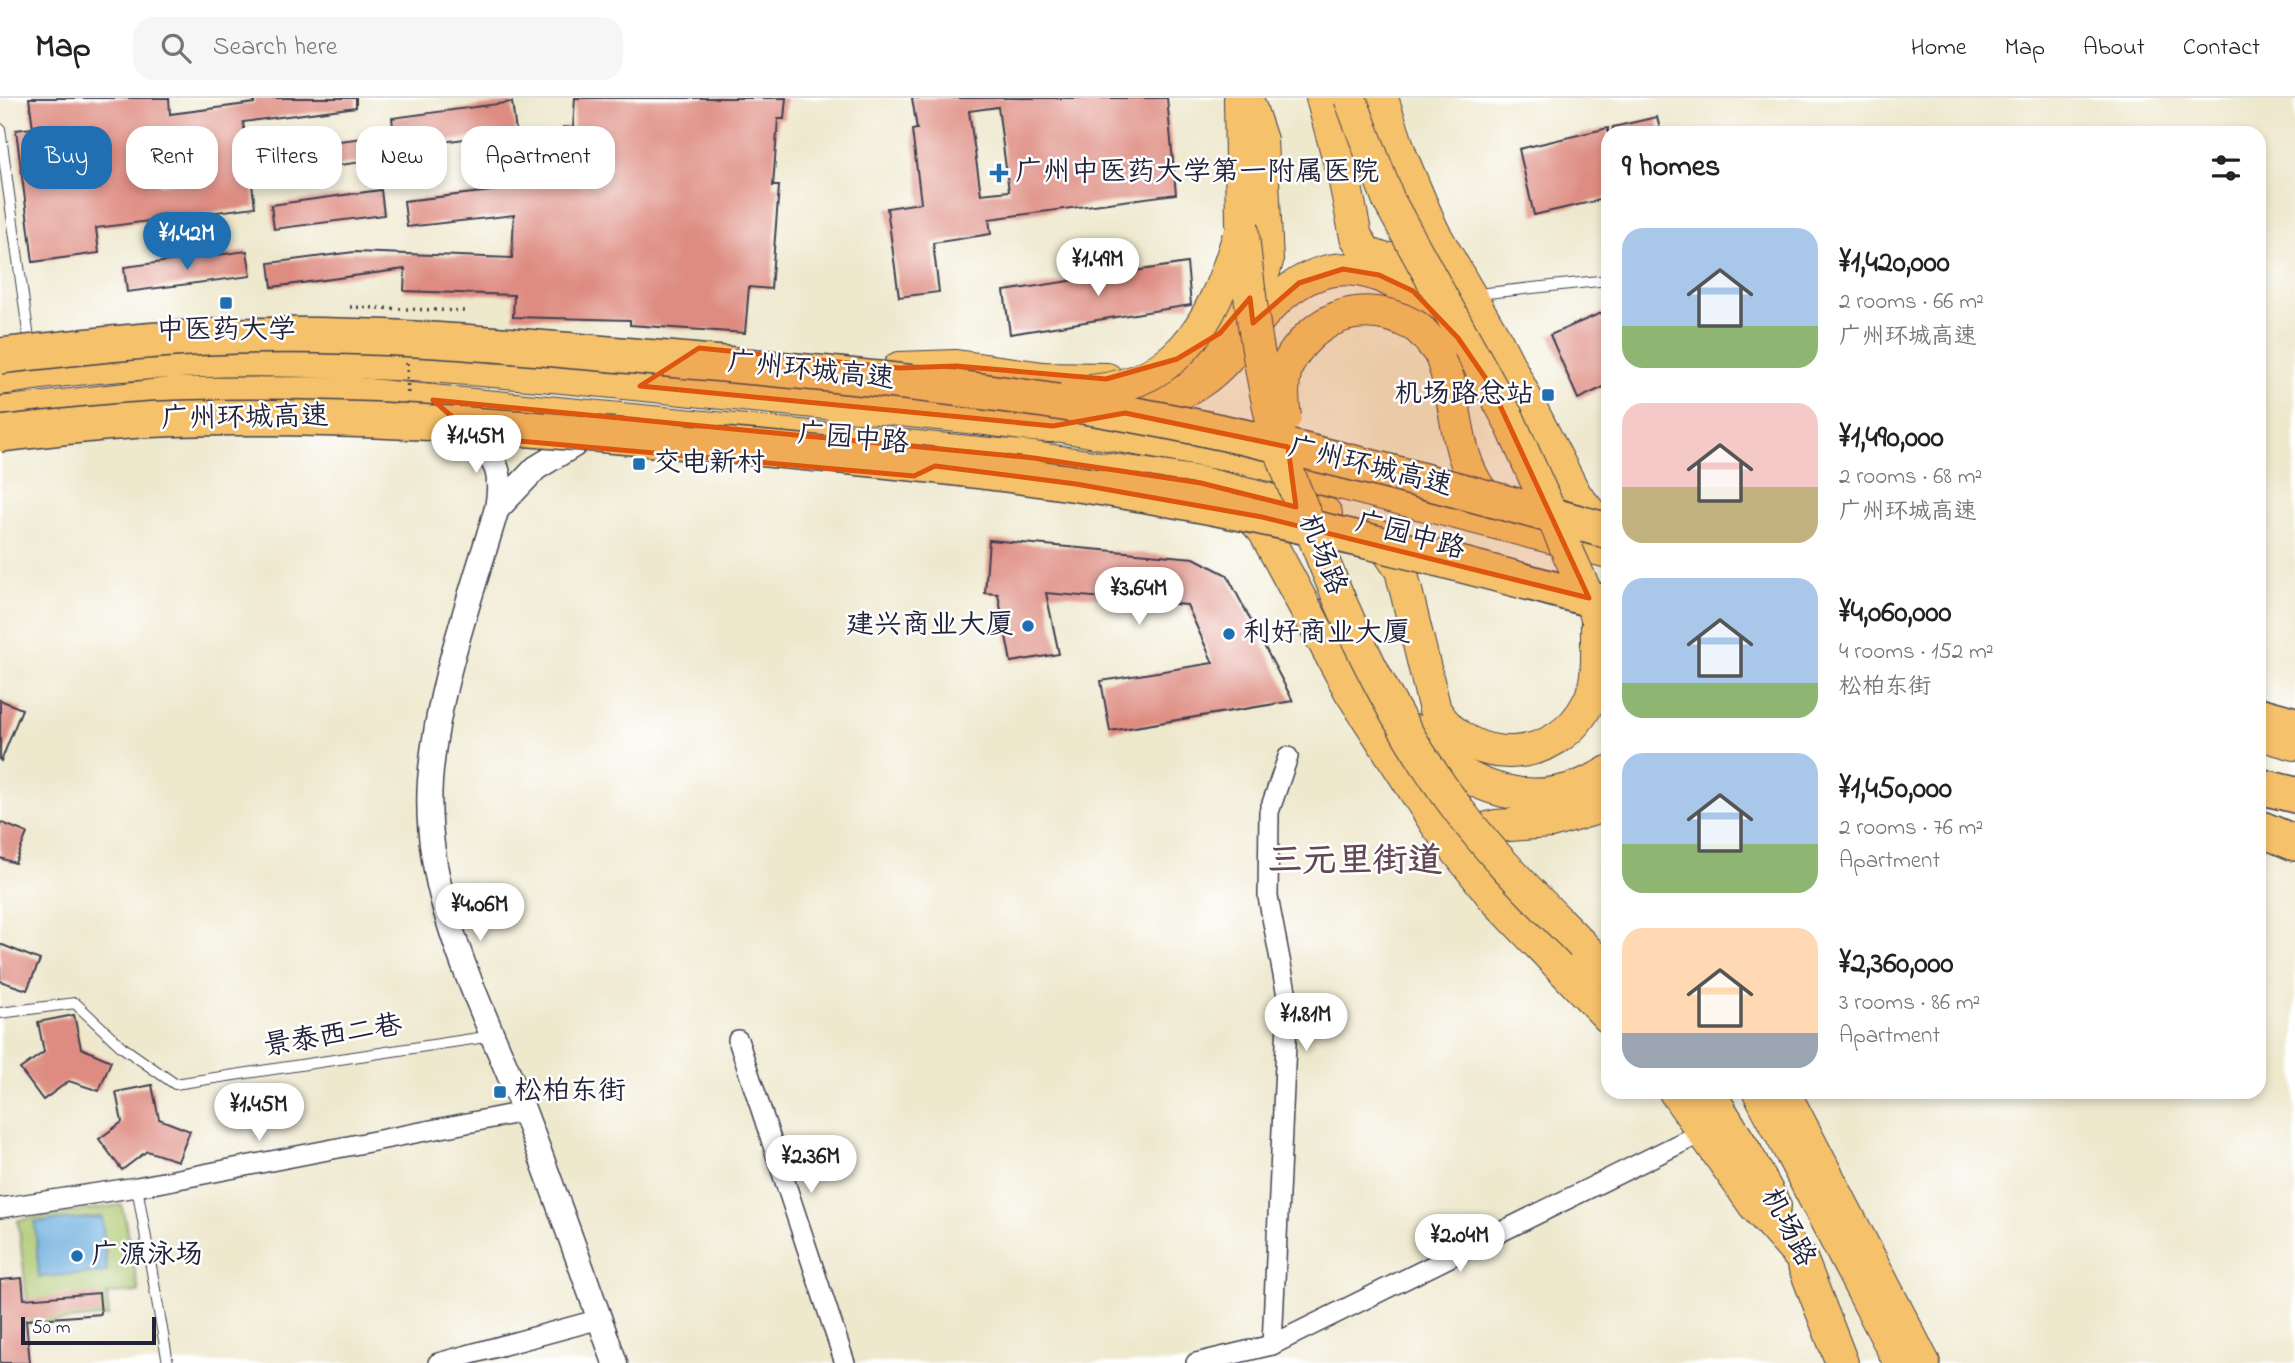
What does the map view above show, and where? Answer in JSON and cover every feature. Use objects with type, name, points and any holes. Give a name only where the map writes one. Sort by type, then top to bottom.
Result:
[{"type":"highway","name":"机场路","points":[[1241,98],[1239,144],[1242,223],[1249,291],[1265,389],[1293,486],[1345,616],[1417,749],[1460,812],[1498,858],[1601,965]]},
{"type":"highway","points":[[899,368],[956,366],[1043,378],[1106,379],[1143,371],[1177,359],[1220,332],[1247,303],[1264,275],[1267,261],[1261,140],[1247,98]]},
{"type":"highway","points":[[1322,98],[1345,181],[1356,237],[1367,253],[1386,260],[1398,258],[1425,243],[1433,231]]},
{"type":"highway","points":[[1350,98],[1389,201],[1491,386],[1601,596]]},
{"type":"highway","points":[[1382,98],[1401,156],[1433,231],[1497,342],[1575,494],[1601,520]]},
{"type":"highway","points":[[899,368],[1074,392],[1120,388],[1167,365],[1186,347],[1214,307],[1242,223]]},
{"type":"highway","points":[[1054,426],[1133,410],[1198,383],[1225,361],[1269,307],[1299,283],[1318,274],[1343,269],[1379,275],[1402,284],[1445,322],[1491,386]]},
{"type":"highway","points":[[1293,486],[1283,407],[1285,372],[1301,344],[1316,329],[1335,317],[1363,311],[1395,316],[1416,326],[1439,352],[1448,370],[1464,450],[1477,484],[1497,508],[1533,533]]},
{"type":"highway","name":"广州环城高速","points":[[15,348],[168,339],[349,336],[498,344],[769,366],[957,388],[1125,413],[1311,452],[1601,522]]},
{"type":"highway","name":"广园中路","points":[[0,379],[122,363],[230,358],[392,365],[1054,426]]},
{"type":"highway","name":"广园中路","points":[[0,413],[107,399],[235,391],[347,393],[967,450],[1201,483],[1369,525]]},
{"type":"highway","name":"广州环城高速","points":[[0,434],[158,419],[338,418],[515,427],[876,460],[1076,484],[1262,517],[1492,572],[1601,603]]},
{"type":"highway","points":[[1201,483],[1243,507],[1264,531],[1371,727],[1454,847],[1494,898],[1601,1010]]},
{"type":"highway","points":[[1369,525],[1402,570],[1435,710],[1445,727],[1487,751],[1523,753],[1549,744],[1568,731],[1589,702],[1594,686],[1601,634]]},
{"type":"highway","points":[[1395,708],[1442,761],[1496,789],[1524,795],[1563,793],[1601,775]]},
{"type":"highway","points":[[2266,717],[2295,725]]},
{"type":"highway","points":[[2266,788],[2295,795]]},
{"type":"highway","points":[[1454,847],[1480,830],[1496,825],[1551,822],[1601,807]]},
{"type":"highway","points":[[2266,829],[2295,836]]},
{"type":"highway","points":[[2266,830],[2295,843]]},
{"type":"highway","points":[[1680,1099],[1754,1205],[1801,1258],[1842,1363]]},
{"type":"highway","name":"机场路","points":[[1713,1099],[1748,1154],[1801,1258],[1865,1363]]},
{"type":"highway","name":"机场路","points":[[1762,1099],[1789,1152],[1917,1360]]},
{"type":"highway","points":[[1787,1099],[1917,1360]]},
{"type":"main road","points":[[0,344],[15,348],[168,328],[310,325],[463,330],[699,348],[899,368]]},
{"type":"main road","points":[[640,386],[699,348]]},
{"type":"main road","points":[[819,359],[858,406]]},
{"type":"main road","points":[[420,401],[475,437]]},
{"type":"main road","points":[[574,445],[617,428],[661,421]]},
{"type":"main road","name":"广园中路","points":[[1054,426],[1239,458],[1601,551]]},
{"type":"main road","points":[[0,447],[205,429],[359,430],[475,437],[738,459],[1084,497],[1264,531]]},
{"type":"main road","points":[[738,459],[816,436]]},
{"type":"main road","points":[[914,477],[967,450]]},
{"type":"main road","name":"广园中路","points":[[1369,525],[1601,603]]},
{"type":"main road","points":[[2266,708],[2295,717]]},
{"type":"main road","points":[[2266,737],[2295,745]]},
{"type":"main road","points":[[2266,773],[2295,781]]},
{"type":"main road","points":[[2266,803],[2295,811]]},
{"type":"street","points":[[475,437],[498,470],[502,483],[444,689],[430,783],[430,833],[442,905],[524,1112],[615,1363]]},
{"type":"street","points":[[497,508],[536,468],[574,445]]},
{"type":"street","points":[[1272,1345],[1288,1001],[1268,897],[1269,812],[1288,757]]},
{"type":"street","points":[[738,1040],[845,1363]]},
{"type":"street","points":[[0,1208],[137,1186],[524,1112]]},
{"type":"street","points":[[1196,1363],[1272,1345],[1704,1132]]},
{"type":"street","points":[[438,1363],[600,1319]]},
{"type":"lane","points":[[0,129],[15,348]]},
{"type":"lane","points":[[1470,295],[1601,281]]},
{"type":"lane","name":"景泰西二巷","points":[[0,1013],[75,1003],[122,1047],[175,1084],[492,1036]]},
{"type":"lane","points":[[137,1186],[168,1363]]},
{"type":"path","points":[[350,306],[465,311]]},
{"type":"path","points":[[407,309],[407,322]]},
{"type":"path","points":[[408,363],[420,401]]},
{"type":"highlighted area","points":[[1343,269],[1379,275],[1413,291],[1458,338],[1491,386],[1589,598],[1262,517],[1076,484],[935,466],[914,476],[475,437],[433,400],[1034,458],[1201,483],[1296,507],[1288,447],[1125,413],[1053,426],[640,386],[699,348],[899,368],[956,366],[1106,379],[1177,359],[1220,333],[1250,298],[1253,323],[1299,283]]},
{"type":"green space","name":"广源泳场","points":[[122,1205],[139,1292],[107,1294],[109,1316],[30,1324],[18,1220]]},
{"type":"water","points":[[102,1217],[107,1272],[39,1277],[35,1222]]},
{"type":"building","points":[[29,98],[169,98],[170,114],[254,103],[254,98],[356,98],[356,107],[243,122],[244,126],[232,126],[232,189],[253,189],[255,207],[96,228],[99,253],[33,262],[24,189],[112,189],[112,126],[33,126]]},
{"type":"building","points":[[575,98],[786,98],[784,119],[778,119],[773,186],[779,186],[771,289],[749,287],[745,333],[630,325],[630,320],[513,317],[514,295],[404,291],[405,269],[272,287],[269,263],[354,252],[512,258],[514,215],[407,227],[404,201],[508,189],[615,189],[615,126],[573,126]]},
{"type":"building","points":[[912,98],[1167,98],[1176,194],[989,219],[991,234],[933,243],[939,292],[899,297],[887,208],[921,203],[912,130],[917,129]],"holes":[[[998,107],[1009,191],[981,194],[969,111]]]},
{"type":"building","points":[[512,102],[515,126],[461,126],[461,139],[447,141],[447,126],[393,126],[392,118]]},
{"type":"building","points":[[1657,117],[1659,126],[1617,126]]},
{"type":"building","points":[[21,129],[21,169],[16,130]]},
{"type":"building","points":[[1601,130],[1601,200],[1534,215],[1519,149]]},
{"type":"building","points":[[356,139],[356,163],[342,165],[342,141]]},
{"type":"building","points":[[381,190],[384,215],[274,229],[271,205]]},
{"type":"building","points":[[247,251],[251,276],[127,292],[124,267]]},
{"type":"building","points":[[1187,263],[1191,305],[1010,334],[1004,291]]},
{"type":"building","points":[[1601,313],[1601,388],[1578,399],[1550,335]]},
{"type":"building","name":"利好商业大厦","points":[[989,540],[1194,558],[1227,575],[1293,701],[1110,731],[1101,681],[1213,663],[1187,605],[1046,593],[1059,654],[1011,662],[998,594],[985,593]]},
{"type":"building","points":[[0,700],[22,709],[1,761],[0,760]]},
{"type":"building","points":[[0,822],[27,833],[15,863],[0,858]]},
{"type":"building","points":[[0,944],[40,960],[27,990],[0,981]]},
{"type":"building","points":[[74,1015],[81,1048],[111,1061],[99,1091],[69,1081],[43,1100],[20,1069],[44,1052],[38,1022]]},
{"type":"building","points":[[152,1085],[159,1119],[190,1131],[178,1161],[147,1151],[122,1170],[99,1139],[122,1122],[116,1092]]},
{"type":"building","points":[[22,1278],[24,1299],[99,1293],[101,1314],[26,1320],[30,1363],[0,1363],[0,1280]]},
{"type":"place","name":"广州中医药大学第一附属医院","points":[[999,173]]},
{"type":"place","name":"中医药大学","points":[[226,303]]},
{"type":"place","name":"机场路总站","points":[[1548,395]]},
{"type":"place","name":"交电新村","points":[[639,464]]},
{"type":"place","name":"建兴商业大厦","points":[[1028,626]]},
{"type":"place","name":"利好商业大厦","points":[[1229,634]]},
{"type":"place","name":"松柏东街","points":[[500,1092]]},
{"type":"place","name":"广源泳场","points":[[77,1256]]},
{"type":"district","name":"三元里街道","points":[[1355,862]]}]
